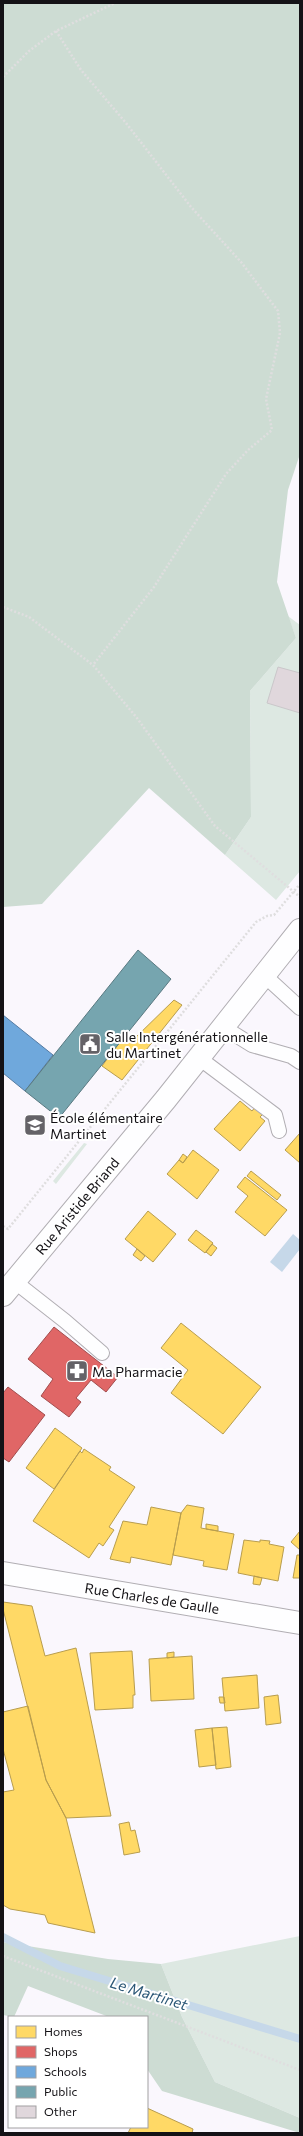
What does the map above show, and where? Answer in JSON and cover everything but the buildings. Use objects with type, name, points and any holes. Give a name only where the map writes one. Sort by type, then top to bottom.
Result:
[{"type":"street","name":"Rue Aristide Briand","points":[[8,1288],[199,1058],[300,930]]},
{"type":"street","name":"Rue Charles de Gaulle","points":[[3,1573],[300,1622]]},
{"type":"lane","points":[[264,976],[300,1008]]},
{"type":"lane","points":[[223,1027],[252,1045],[291,1056],[300,1062]]},
{"type":"lane","points":[[199,1058],[276,1115],[279,1131]]},
{"type":"lane","points":[[8,1288],[65,1321],[102,1353]]},
{"type":"path","points":[[3,77],[29,52],[56,31],[115,3]]},
{"type":"path","points":[[56,31],[81,70],[126,123],[191,207],[242,262],[278,311],[280,333],[266,399],[272,430],[248,450],[226,474],[154,587],[93,665]]},
{"type":"path","points":[[3,607],[30,617],[93,665],[137,718],[215,826],[300,897]]},
{"type":"path","points":[[3,1226],[8,1229],[97,1116],[256,922],[267,916],[274,915],[300,884]]},
{"type":"path","points":[[3,1956],[300,2070]]},
{"type":"shaded area","points":[[3,3],[300,3],[300,454],[288,490],[277,582],[296,638],[250,691],[251,817],[225,855],[149,788],[42,904],[3,907]]},
{"type":"shaded area","points":[[288,616],[300,625],[300,871],[276,900],[225,855],[251,817],[250,691],[296,638]]},
{"type":"shaded area","points":[[84,1143],[87,1144],[56,1184],[53,1181]]},
{"type":"shaded area","points":[[300,1936],[300,2118],[215,2082],[182,2017],[161,1964]]},
{"type":"shaded area","points":[[3,1942],[108,1959],[161,1964],[182,2017],[215,2082],[300,2118],[300,2133],[162,2091],[148,2070],[148,2016],[106,2016],[28,1986],[14,2016],[3,2015]]},
{"type":"water","points":[[293,1234],[300,1240],[300,1249],[282,1272],[270,1262]]},
{"type":"waterway","name":"Le Martinet","points":[[3,1937],[60,1966],[300,2039]]},
{"type":"place","name":"Salle Intergénérationnelle du Martinet","points":[[90,1044]]},
{"type":"place","name":"École élémentaire Martinet","points":[[35,1125]]},
{"type":"place","name":"Ma Pharmacie","points":[[77,1371]]}]
